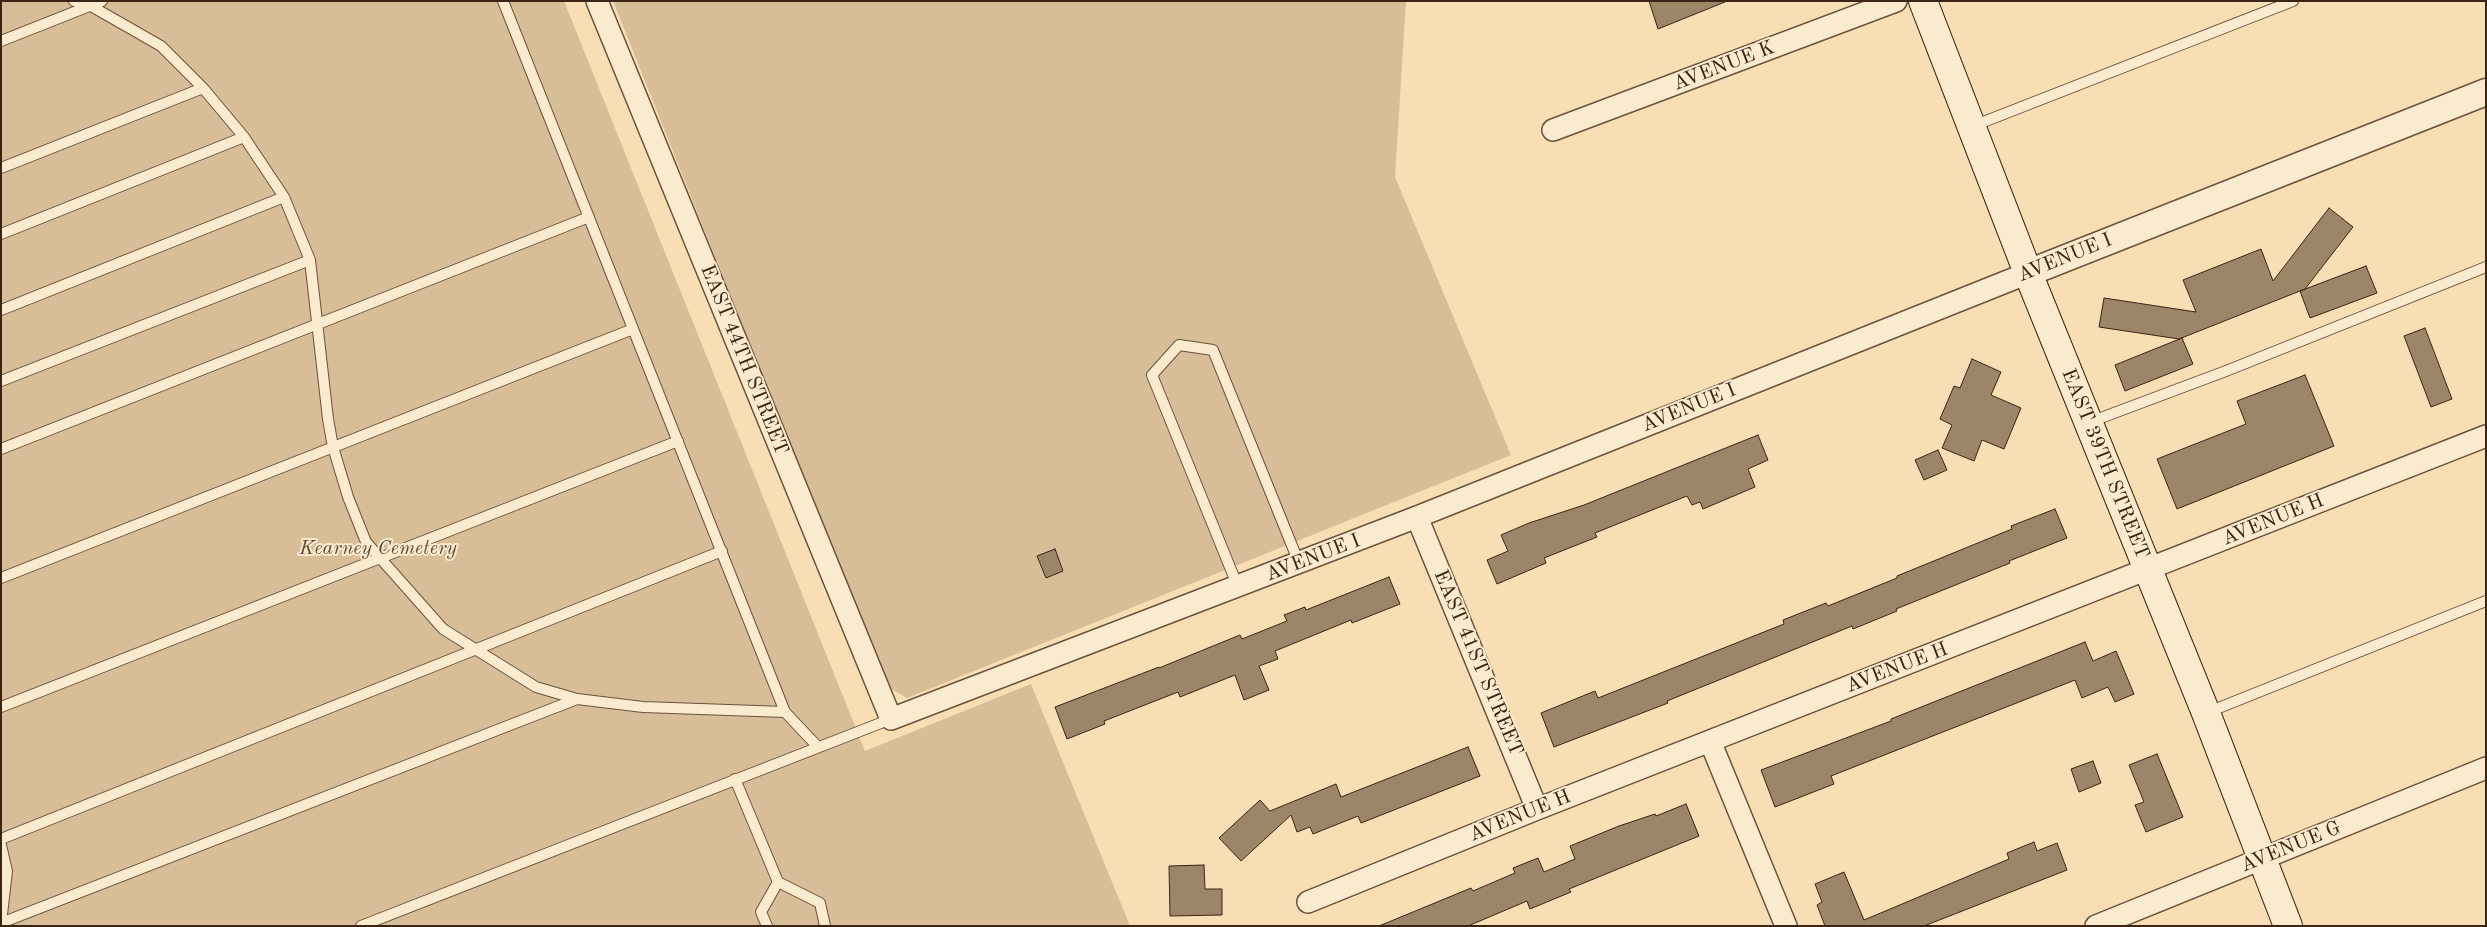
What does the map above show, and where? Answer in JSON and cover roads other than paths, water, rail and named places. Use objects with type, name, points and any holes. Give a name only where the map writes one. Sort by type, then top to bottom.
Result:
[{"type":"main road","name":"EAST 39TH STREET","points":[[1923,1],[2146,570],[2206,713],[2288,926]]},
{"type":"street","name":"EAST 44TH STREET","points":[[597,1],[891,719]]},
{"type":"street","name":"AVENUE K","points":[[1553,130],[1896,1]]},
{"type":"street","name":"AVENUE I","points":[[891,719],[1417,517],[2028,272],[2486,92]]},
{"type":"street","name":"AVENUE H","points":[[1308,902],[1537,809],[2486,436]]},
{"type":"street","name":"EAST 41ST STREET","points":[[1417,517],[1537,809]]},
{"type":"street","points":[[1710,741],[1786,926]]},
{"type":"street","name":"AVENUE G","points":[[2096,926],[2486,768]]},
{"type":"lane","points":[[74,1],[91,6],[160,46],[204,88],[244,137],[284,198],[310,260],[333,448],[348,497],[366,542],[443,630],[536,688],[577,698],[643,707],[785,712]]},
{"type":"lane","points":[[1,41],[102,1]]},
{"type":"lane","points":[[503,1],[785,712],[818,747]]},
{"type":"lane","points":[[1972,126],[2293,1]]},
{"type":"lane","points":[[1,168],[204,88]]},
{"type":"lane","points":[[1,234],[244,137]]},
{"type":"lane","points":[[1,310],[284,198]]},
{"type":"lane","points":[[1,449],[589,217]]},
{"type":"lane","points":[[1,381],[310,260]]},
{"type":"lane","points":[[2089,422],[2226,371],[2486,267]]},
{"type":"lane","points":[[1,578],[633,329]]},
{"type":"lane","points":[[1238,587],[1152,375],[1178,345],[1213,350],[1299,563]]},
{"type":"lane","points":[[1,707],[678,441]]},
{"type":"lane","points":[[1,839],[722,551]]},
{"type":"lane","points":[[2206,713],[2486,601]]},
{"type":"lane","points":[[1,845],[7,871],[1,923],[577,698]]},
{"type":"lane","points":[[361,926],[891,719]]},
{"type":"lane","points":[[735,780],[778,882],[820,903],[825,926]]},
{"type":"lane","points":[[766,926],[761,912],[778,882]]},
{"type":"park label","name":"Kearney Cemetery","points":[[378,549]]}]
